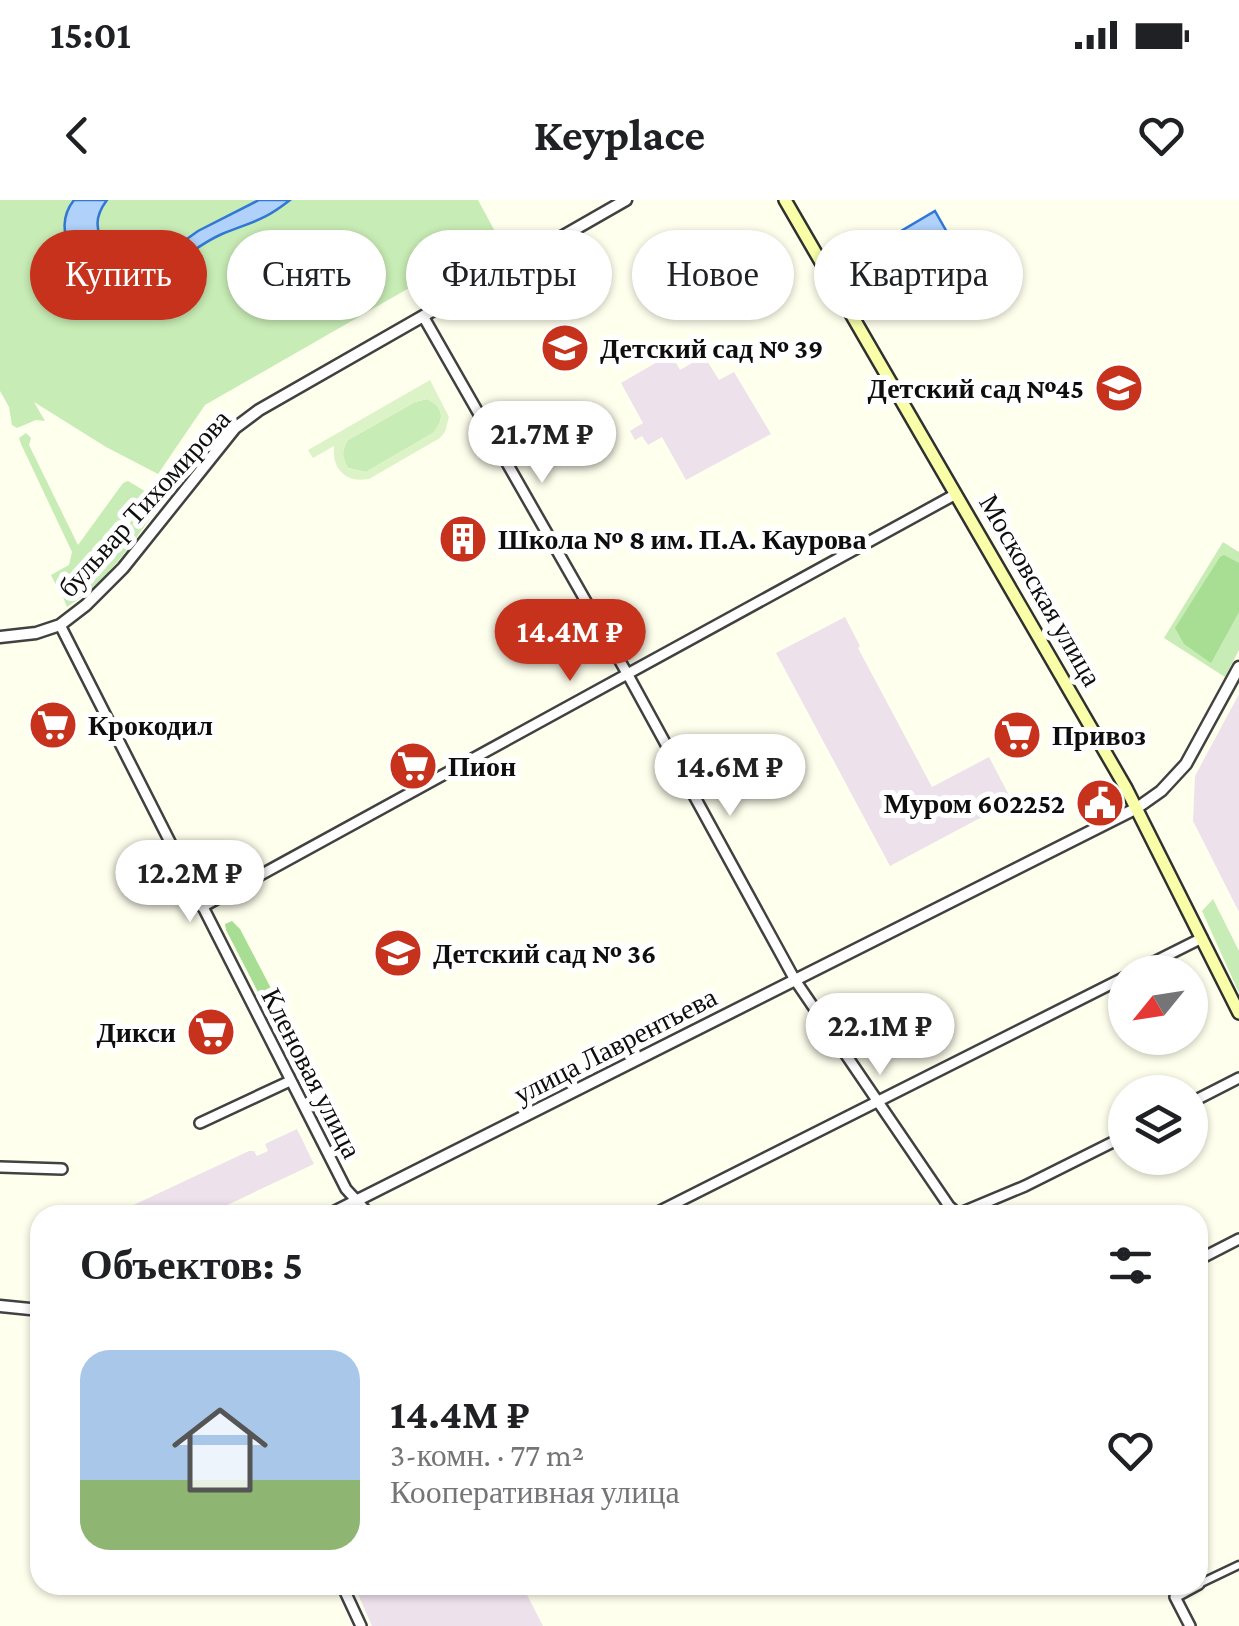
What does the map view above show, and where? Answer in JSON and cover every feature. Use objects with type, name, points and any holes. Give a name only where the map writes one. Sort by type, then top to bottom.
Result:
[{"type":"main road","name":"Московская улица","points":[[785,200],[1137,808],[1239,1013]]},
{"type":"street","name":"бульвар Тихомирова","points":[[574,230],[626,200]]},
{"type":"street","name":"бульвар Тихомирова","points":[[0,637],[36,633],[60,624],[86,605],[123,568],[235,428],[259,410],[416,320]]},
{"type":"street","points":[[425,320],[796,980],[948,1205]]},
{"type":"street","points":[[202,907],[956,494]]},
{"type":"street","name":"Кленовая улица","points":[[60,624],[290,1082],[346,1189],[360,1205]]},
{"type":"street","name":"улица Лаврентьева","points":[[348,1205],[1137,808],[1161,791],[1186,764],[1239,667]]},
{"type":"street","points":[[1168,955],[1202,938]]},
{"type":"street","points":[[672,1205],[1108,986]]},
{"type":"street","points":[[1208,1094],[1239,1078]]},
{"type":"street","points":[[200,1123],[290,1082]]},
{"type":"street","points":[[980,1205],[1108,1144]]},
{"type":"street","points":[[0,1167],[62,1168]]},
{"type":"street","points":[[1208,1255],[1239,1240]]},
{"type":"street","points":[[0,1306],[30,1309]]},
{"type":"street","points":[[1208,1579],[1239,1565]]},
{"type":"street","points":[[347,1595],[361,1626]]},
{"type":"street","points":[[1179,1595],[1175,1597],[1190,1626]]},
{"type":"shaded area","points":[[671,354],[680,370],[704,356],[719,380],[734,372],[771,434],[686,480],[662,437],[648,445],[642,436],[635,440],[630,431],[643,423],[621,383]]},
{"type":"shaded area","points":[[845,617],[932,787],[989,757],[1012,801],[890,866],[776,653]]},
{"type":"shaded area","points":[[1239,694],[1239,912],[1193,821],[1195,776]]},
{"type":"shaded area","points":[[297,1129],[314,1164],[227,1205],[133,1205],[249,1151],[257,1156],[268,1151],[265,1144]]},
{"type":"shaded area","points":[[358,1595],[527,1595],[543,1626],[372,1626]]},
{"type":"green space","points":[[0,200],[478,200],[494,230],[406,230],[406,290],[386,301],[386,230],[227,230],[227,320],[353,320],[205,405],[158,474],[34,402],[45,421],[36,420],[17,428],[12,425],[9,407],[0,391]]},
{"type":"green space","points":[[430,380],[449,417],[440,438],[369,479],[354,479],[342,473],[335,462],[334,446],[313,458],[308,450]],"holes":[[[426,399],[441,414],[433,433],[366,472],[348,468],[343,454],[348,440]]]},
{"type":"green space","points":[[427,399],[441,414],[433,433],[366,472],[348,468],[343,454],[348,440]]},
{"type":"green space","points":[[26,433],[78,545],[123,483],[128,481],[148,493],[72,587],[60,593],[51,575],[69,565],[72,552],[21,444],[19,438]]},
{"type":"green space","points":[[152,496],[157,499],[157,509],[127,550],[94,587],[67,607],[63,597],[75,589]]},
{"type":"green space","points":[[1223,542],[1239,552],[1239,650],[1225,677],[1164,638]]},
{"type":"green space","points":[[1224,555],[1239,563],[1239,612],[1211,663],[1184,644],[1175,628]]},
{"type":"green space","points":[[1213,899],[1239,951],[1239,993],[1202,911]]},
{"type":"green space","points":[[232,921],[240,929],[309,1061],[309,1068],[302,1071],[295,1064],[226,930],[225,924]]},
{"type":"water","points":[[74,200],[107,200],[100,212],[99,230],[65,230],[67,212]]},
{"type":"water","points":[[259,200],[290,200],[264,217],[207,242],[207,230],[200,230]]},
{"type":"water","points":[[935,211],[946,230],[903,230]]},
{"type":"place","name":"Детский сад № 39","points":[[565,348]]},
{"type":"place","name":"Детский сад №45","points":[[1119,388]]},
{"type":"place","name":"Школа № 8 им. П.А. Каурова","points":[[463,539]]},
{"type":"place","name":"Крокодил","points":[[53,725]]},
{"type":"place","name":"Привоз","points":[[1017,735]]},
{"type":"place","name":"Пион","points":[[413,766]]},
{"type":"place","name":"Муром 602252","points":[[1100,803]]},
{"type":"place","name":"Детский сад № 36","points":[[398,953]]},
{"type":"place","name":"Дикси","points":[[211,1032]]}]
